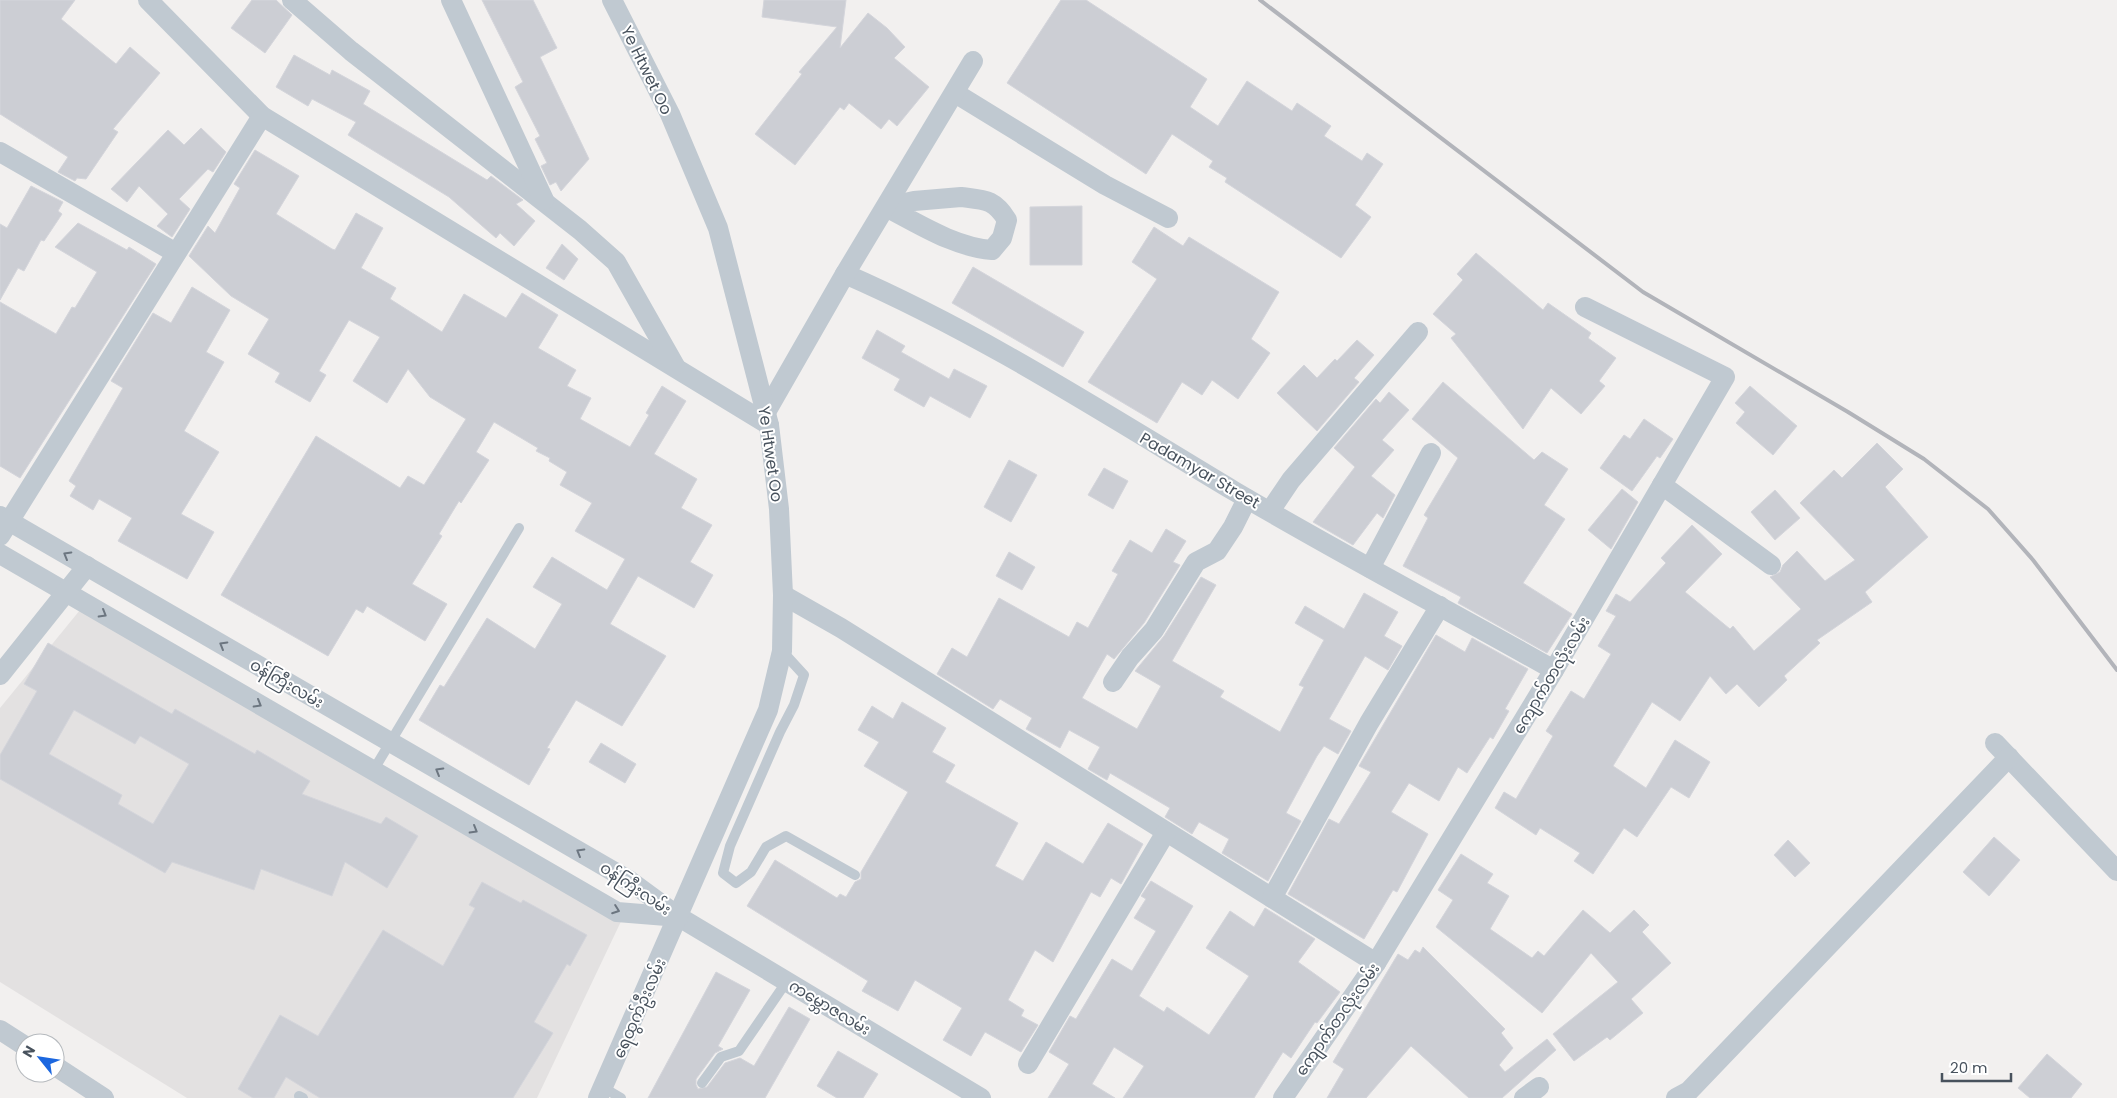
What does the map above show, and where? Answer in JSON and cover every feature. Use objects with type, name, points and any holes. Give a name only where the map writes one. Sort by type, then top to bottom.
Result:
[{"type":"street","points":[[148,0],[262,116],[676,368],[768,418],[845,274],[973,61]]},
{"type":"street","points":[[292,0],[351,51],[580,230],[616,262],[676,368]]},
{"type":"street","points":[[451,0],[546,204]]},
{"type":"street","name":"Ye Htwet Oo","points":[[612,0],[670,114],[718,228],[768,418],[779,509],[783,595],[782,651],[768,710],[679,917]]},
{"type":"street","points":[[955,93],[1105,185],[1168,218]]},
{"type":"street","points":[[3,525],[262,116]]},
{"type":"street","points":[[0,152],[176,253]]},
{"type":"street","points":[[962,197],[988,200],[999,207],[1007,220],[1002,238],[992,250],[973,249],[931,231],[886,206],[914,201],[962,197]]},
{"type":"street","name":"Padamyar Street","points":[[845,274],[906,301],[1045,378],[1247,499],[1554,670]]},
{"type":"street","name":"ကျောက်တလုံးလမ်း","points":[[1283,1098],[1376,963],[1554,670],[1725,377],[1585,307]]},
{"type":"street","points":[[1270,511],[1291,480],[1418,332]]},
{"type":"street","points":[[1370,568],[1431,453]]},
{"type":"street","points":[[1662,485],[1771,565]]},
{"type":"street","points":[[1113,682],[1130,657],[1154,630],[1196,562],[1217,551],[1233,527],[1247,499]]},
{"type":"street","name":"ဝန်ကြီးလမ်း","points":[[3,525],[87,566],[630,881],[679,917]]},
{"type":"street","name":"ဝန်ကြီးလမ်း","points":[[0,554],[616,912],[679,917]]},
{"type":"street","points":[[0,675],[87,566]]},
{"type":"street","points":[[783,595],[841,628],[1376,963]]},
{"type":"street","points":[[1272,898],[1368,724],[1440,606]]},
{"type":"street","points":[[1676,1098],[1689,1091],[2002,750],[2117,871]]},
{"type":"street","points":[[1028,1064],[1166,832]]},
{"type":"street","name":"ကမ္ဘောဇလမ်း","points":[[679,917],[981,1098]]},
{"type":"street","name":"ရေထွက်ဦးလမ်း","points":[[608,1095],[679,917]]},
{"type":"street","points":[[65,1073],[104,1098]]},
{"type":"lane","points":[[373,771],[519,528]]},
{"type":"lane","points":[[782,651],[804,675],[794,705],[780,732],[730,846],[723,873],[736,883],[751,872],[766,847],[786,836],[855,874]]},
{"type":"lane","points":[[702,1082],[721,1058],[739,1051],[787,981]]},
{"type":"shaded area","points":[[80,610],[625,913],[537,1098],[187,1098],[0,982],[0,708]]},
{"type":"building","points":[[0,0],[75,0],[61,19],[116,64],[130,47],[160,73],[113,129],[118,132],[86,179],[77,178],[75,181],[58,172],[68,157],[0,114]]},
{"type":"building","points":[[252,0],[276,0],[292,15],[265,53],[231,28]]},
{"type":"building","points":[[482,0],[533,0],[557,48],[540,57],[589,159],[561,191],[556,182],[550,185],[541,166],[547,163],[535,139],[540,136],[515,87],[523,82]]},
{"type":"building","points":[[764,0],[846,0],[840,48],[868,13],[887,28],[905,47],[894,58],[929,87],[897,126],[889,119],[881,129],[849,103],[844,110],[840,107],[795,165],[755,134],[802,74],[799,72],[837,27],[762,17]]},
{"type":"building","points":[[1061,0],[1086,0],[1207,79],[1190,107],[1218,126],[1247,81],[1292,111],[1297,103],[1331,126],[1324,136],[1362,161],[1367,153],[1383,164],[1355,205],[1371,217],[1341,258],[1225,182],[1227,178],[1209,167],[1213,161],[1172,134],[1146,174],[1007,83]]},
{"type":"building","points":[[294,55],[330,75],[332,70],[370,91],[363,104],[487,180],[491,176],[523,200],[516,204],[535,221],[514,246],[500,233],[496,238],[449,197],[348,135],[356,122],[312,99],[308,106],[276,87]]},
{"type":"building","points":[[201,128],[226,152],[213,172],[208,169],[179,199],[190,209],[172,237],[157,226],[168,214],[139,186],[127,202],[111,189],[168,130],[184,145]]},
{"type":"building","points":[[255,150],[299,176],[276,214],[332,249],[335,250],[356,213],[383,228],[361,268],[396,288],[390,299],[442,332],[464,294],[506,318],[522,293],[558,315],[538,348],[576,370],[567,386],[591,398],[580,419],[630,447],[649,415],[646,413],[662,386],[686,401],[654,454],[697,479],[681,508],[712,525],[690,562],[713,575],[694,608],[638,576],[610,624],[666,656],[622,726],[576,700],[547,748],[550,749],[529,785],[419,720],[440,685],[444,687],[487,618],[535,649],[562,604],[533,587],[552,557],[607,590],[625,559],[575,531],[592,503],[560,485],[567,472],[549,461],[550,458],[536,451],[538,448],[494,422],[476,452],[489,460],[461,503],[459,501],[439,534],[442,536],[412,584],[447,604],[425,641],[367,606],[363,613],[356,609],[328,656],[221,595],[316,436],[400,488],[408,476],[424,485],[466,419],[430,397],[408,369],[387,403],[353,381],[380,337],[349,320],[319,371],[326,375],[310,402],[275,382],[280,373],[248,354],[269,319],[231,296],[189,256],[208,226],[215,233],[240,188],[234,184]]},
{"type":"building","points":[[31,186],[63,202],[58,211],[62,214],[44,241],[41,240],[24,271],[18,268],[0,300],[0,224],[7,228]]},
{"type":"building","points":[[1082,206],[1082,265],[1030,265],[1030,207]]},
{"type":"building","points":[[78,223],[127,250],[129,247],[156,264],[20,478],[0,466],[0,302],[56,334],[72,307],[75,308],[97,272],[55,247]]},
{"type":"building","points":[[1154,227],[1183,246],[1189,237],[1279,292],[1251,339],[1270,353],[1238,399],[1212,380],[1202,395],[1182,382],[1157,423],[1088,382],[1157,279],[1132,262]]},
{"type":"building","points":[[562,244],[578,259],[564,280],[546,268]]},
{"type":"building","points":[[1476,253],[1543,310],[1548,303],[1591,333],[1588,338],[1616,358],[1599,381],[1605,386],[1581,414],[1551,388],[1523,429],[1451,338],[1456,334],[1433,314],[1463,280],[1457,274]]},
{"type":"building","points":[[973,267],[1084,332],[1063,367],[952,303]]},
{"type":"building","points":[[192,287],[230,310],[206,352],[224,362],[184,431],[219,452],[181,514],[214,532],[187,579],[118,541],[132,518],[99,499],[93,510],[70,496],[76,486],[69,481],[123,388],[111,381],[153,313],[171,323]]},
{"type":"building","points":[[877,330],[905,346],[901,352],[949,379],[954,369],[987,386],[970,418],[930,396],[924,407],[894,390],[900,379],[862,358]]},
{"type":"building","points":[[1357,340],[1374,355],[1354,378],[1359,382],[1317,431],[1277,393],[1304,365],[1317,378]]},
{"type":"building","points":[[1443,382],[1534,460],[1542,452],[1568,469],[1544,505],[1565,519],[1523,583],[1572,614],[1547,653],[1458,603],[1461,597],[1403,566],[1428,518],[1424,515],[1458,458],[1412,419]]},
{"type":"building","points":[[1750,386],[1797,426],[1773,455],[1736,423],[1745,412],[1735,403]]},
{"type":"building","points":[[1389,392],[1409,410],[1382,440],[1394,450],[1371,476],[1395,495],[1383,518],[1377,513],[1353,545],[1313,522],[1355,467],[1334,448],[1376,399],[1380,403]]},
{"type":"building","points":[[1644,419],[1673,439],[1660,458],[1657,456],[1632,491],[1600,468],[1624,435],[1630,439]]},
{"type":"building","points":[[1877,443],[1903,469],[1885,487],[1928,537],[1865,592],[1872,602],[1817,640],[1820,643],[1784,676],[1787,680],[1759,707],[1737,684],[1726,694],[1710,676],[1680,721],[1652,702],[1613,766],[1646,788],[1675,740],[1710,762],[1689,798],[1671,787],[1637,837],[1624,828],[1593,874],[1574,861],[1580,853],[1540,828],[1536,835],[1495,808],[1504,792],[1516,799],[1553,736],[1546,731],[1571,691],[1584,699],[1611,654],[1598,646],[1616,616],[1606,611],[1616,594],[1630,602],[1666,563],[1661,558],[1692,525],[1722,554],[1685,592],[1730,629],[1733,626],[1754,651],[1801,609],[1770,577],[1780,572],[1783,565],[1797,551],[1825,581],[1855,560],[1800,503],[1834,470],[1842,478]]},
{"type":"building","points":[[1009,460],[1037,475],[1011,522],[984,507]]},
{"type":"building","points":[[1104,468],[1128,481],[1113,509],[1088,495]]},
{"type":"building","points":[[1622,489],[1638,502],[1611,549],[1588,530]]},
{"type":"building","points":[[1775,490],[1800,518],[1775,540],[1751,512]]},
{"type":"building","points":[[1166,529],[1186,541],[1173,562],[1180,565],[1144,623],[1114,659],[1107,654],[1082,698],[1137,729],[1161,686],[1135,671],[1164,636],[1201,577],[1216,585],[1172,661],[1224,691],[1220,697],[1280,732],[1304,687],[1299,685],[1324,640],[1295,623],[1305,606],[1344,629],[1364,593],[1398,612],[1384,636],[1402,646],[1388,670],[1365,656],[1329,719],[1351,731],[1338,754],[1324,746],[1317,756],[1286,813],[1301,821],[1268,881],[1222,853],[1229,839],[1199,822],[1192,834],[1165,817],[1170,808],[1110,773],[1107,780],[1088,769],[1100,747],[1069,730],[1060,748],[1026,729],[1032,718],[1000,699],[993,709],[937,674],[952,648],[967,657],[999,598],[1069,637],[1077,622],[1088,628],[1118,574],[1112,571],[1130,540],[1152,553]]},
{"type":"building","points":[[1009,552],[1035,567],[1022,590],[996,576]]},
{"type":"building","points":[[1436,635],[1465,652],[1472,638],[1528,669],[1505,709],[1509,711],[1493,739],[1490,737],[1467,773],[1458,767],[1439,801],[1409,783],[1391,812],[1428,834],[1397,892],[1393,890],[1364,939],[1288,894],[1329,819],[1339,824],[1371,772],[1359,766]]},
{"type":"building","points":[[48,643],[172,714],[175,709],[255,754],[257,750],[310,781],[302,794],[381,824],[386,817],[418,836],[387,888],[345,862],[332,896],[261,869],[254,890],[172,862],[165,873],[0,779],[0,755],[37,691],[24,684]],"holes":[[[74,710],[135,744],[140,736],[189,764],[153,824],[118,804],[122,795],[49,754]]]},
{"type":"building","points":[[902,702],[946,728],[932,752],[955,765],[945,782],[1018,823],[995,866],[1023,881],[1046,842],[1083,864],[1108,823],[1143,844],[1121,884],[1111,878],[1100,897],[1091,892],[1053,962],[1035,950],[1008,1000],[1024,1010],[1021,1016],[1038,1025],[1021,1052],[985,1032],[971,1056],[943,1040],[962,1008],[915,980],[898,1011],[862,991],[868,981],[747,906],[775,860],[837,898],[840,894],[846,897],[855,882],[861,879],[861,872],[908,792],[864,766],[879,742],[858,730],[872,706],[893,719]]},
{"type":"building","points":[[601,743],[636,764],[625,783],[589,762]]},
{"type":"building","points":[[1994,837],[2020,860],[1989,896],[1963,872]]},
{"type":"building","points":[[1788,840],[1810,863],[1795,877],[1774,855]]},
{"type":"building","points":[[1461,854],[1493,874],[1487,883],[1509,896],[1490,929],[1532,958],[1538,951],[1544,956],[1583,910],[1610,933],[1634,910],[1649,925],[1642,932],[1671,963],[1631,999],[1643,1013],[1610,1040],[1607,1037],[1574,1061],[1553,1034],[1618,982],[1591,953],[1542,1013],[1436,927],[1453,900],[1438,890]]},
{"type":"building","points":[[1151,881],[1193,906],[1139,996],[1164,1012],[1167,1007],[1209,1035],[1249,976],[1206,948],[1230,911],[1254,927],[1265,908],[1315,939],[1298,962],[1340,992],[1317,1023],[1315,1022],[1291,1058],[1283,1052],[1254,1098],[1123,1098],[1144,1066],[1114,1047],[1092,1084],[1115,1098],[1048,1098],[1069,1064],[1049,1052],[1070,1016],[1076,1019],[1112,959],[1132,971],[1156,931],[1134,918],[1146,899],[1141,896]]},
{"type":"building","points":[[482,882],[521,903],[523,900],[587,935],[570,966],[567,964],[534,1022],[553,1033],[513,1098],[320,1098],[286,1077],[274,1098],[253,1098],[238,1089],[280,1015],[318,1036],[383,930],[443,966],[475,908],[469,905]]},
{"type":"building","points":[[1423,947],[1505,1029],[1501,1033],[1513,1048],[1499,1065],[1505,1072],[1547,1039],[1556,1050],[1502,1098],[1469,1098],[1411,1046],[1366,1098],[1327,1098],[1344,1069],[1333,1062],[1398,954],[1408,960],[1415,950],[1420,953]]},
{"type":"building","points":[[716,972],[750,990],[718,1046],[723,1049],[715,1053],[696,1079],[698,1089],[707,1087],[725,1063],[740,1058],[754,1066],[789,1007],[810,1019],[765,1098],[648,1098]]},
{"type":"building","points":[[838,1051],[878,1074],[863,1098],[837,1098],[817,1086]]},
{"type":"building","points":[[2047,1054],[2082,1084],[2071,1098],[2030,1098],[2018,1088]]},
{"type":"railway","points":[[1260,0],[1643,292],[1848,412],[1924,459],[1988,509],[2033,560],[2117,670]]}]
